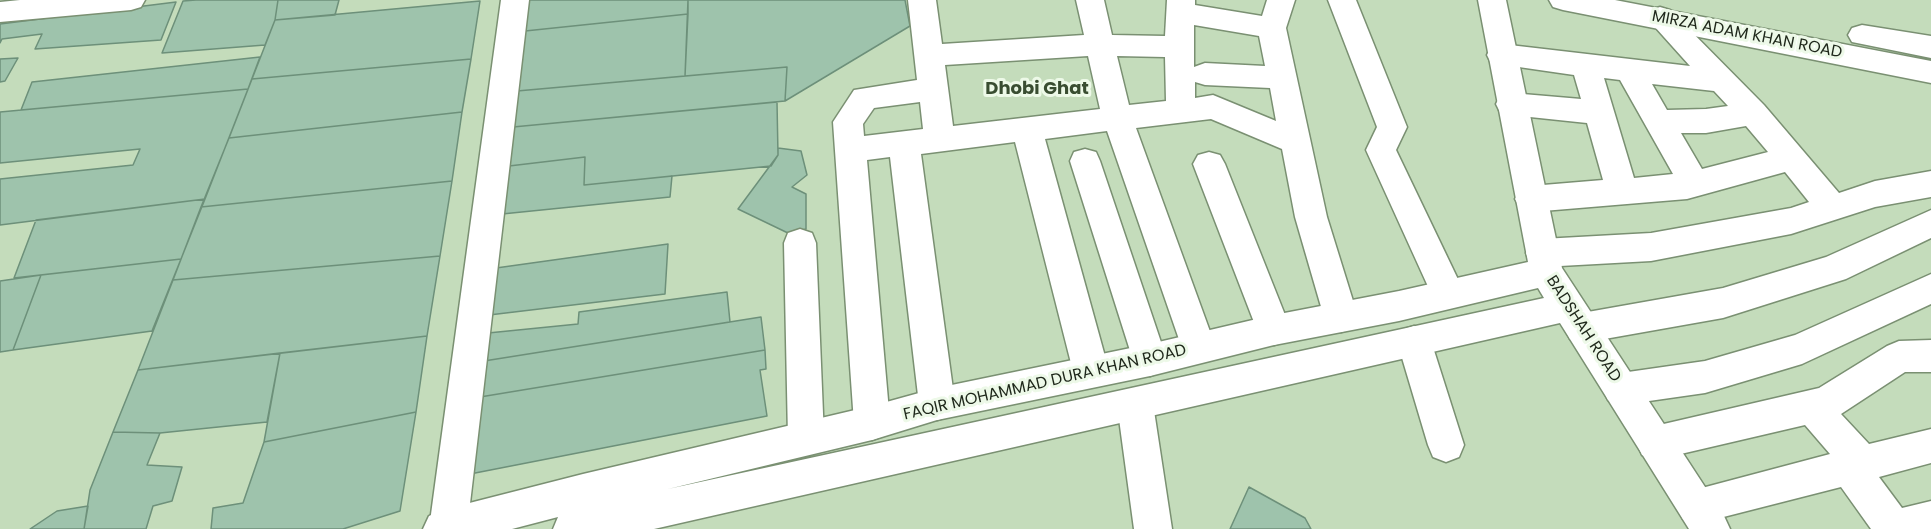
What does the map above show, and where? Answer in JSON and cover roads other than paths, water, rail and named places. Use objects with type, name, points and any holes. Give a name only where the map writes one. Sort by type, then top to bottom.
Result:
[{"type":"main road","points":[[0,12],[131,0]]},
{"type":"main road","points":[[446,528],[515,0]]},
{"type":"main road","points":[[922,0],[939,138]]},
{"type":"main road","points":[[1090,0],[1118,118],[1199,348]]},
{"type":"main road","points":[[1237,0],[1277,12]]},
{"type":"main road","points":[[1342,0],[1392,127],[1381,150],[1448,294]]},
{"type":"main road","name":"BADSHAH ROAD","points":[[1492,0],[1501,56],[1544,262],[1575,317],[1703,517]]},
{"type":"main road","name":"MIRZA ADAM KHAN ROAD","points":[[1563,0],[1666,9],[1931,47]]},
{"type":"main road","points":[[1181,111],[1180,7],[1277,12]]},
{"type":"main road","points":[[1666,9],[1720,81],[1753,113],[1833,208]]},
{"type":"main road","name":"MIRZA ADAM KHAN ROAD","points":[[1666,9],[1931,72]]},
{"type":"main road","points":[[1277,12],[1282,78],[1295,142],[1311,217],[1341,317]]},
{"type":"main road","points":[[929,55],[1100,45],[1179,46]]},
{"type":"main road","points":[[1501,56],[1720,81]]},
{"type":"main road","points":[[1586,65],[1622,192]]},
{"type":"main road","points":[[1630,71],[1694,184]]},
{"type":"main road","points":[[1205,74],[1282,78]]},
{"type":"main road","points":[[872,423],[848,122],[866,98],[933,89]]},
{"type":"main road","points":[[1511,104],[1600,113]]},
{"type":"main road","points":[[850,150],[1212,107],[1295,142]]},
{"type":"main road","points":[[1659,122],[1706,121],[1753,113]]},
{"type":"main road","points":[[1027,129],[1091,371]]},
{"type":"main road","points":[[904,143],[937,404]]},
{"type":"main road","points":[[1036,164],[1132,158]]},
{"type":"main road","points":[[1531,198],[1622,192],[1694,184],[1792,158]]},
{"type":"main road","points":[[1085,161],[1150,360]]},
{"type":"main road","points":[[1209,164],[1274,330]]},
{"type":"main road","points":[[572,529],[1414,341],[1575,317],[1723,303],[1834,268],[1931,223],[1918,186]]},
{"type":"main road","name":"FAQIR MOHAMMAD DURA KHAN ROAD","points":[[446,528],[872,423],[937,404],[1150,360],[1274,330],[1448,294],[1544,262],[1651,247],[1791,221],[1875,194],[1918,186]]},
{"type":"main road","points":[[800,243],[806,438]]},
{"type":"main road","points":[[1621,389],[1705,377],[1802,349],[1931,288]]},
{"type":"main road","points":[[1655,443],[1827,404],[1915,356],[1860,321]]},
{"type":"main road","points":[[1414,341],[1446,445]]},
{"type":"main road","points":[[1135,404],[1153,529]]},
{"type":"main road","points":[[1812,407],[1855,465],[1894,529],[1931,519]]},
{"type":"main road","points":[[1703,517],[1855,465],[1931,446]]},
{"type":"district","name":"Dhobi Ghat","points":[[1037,89]]}]
